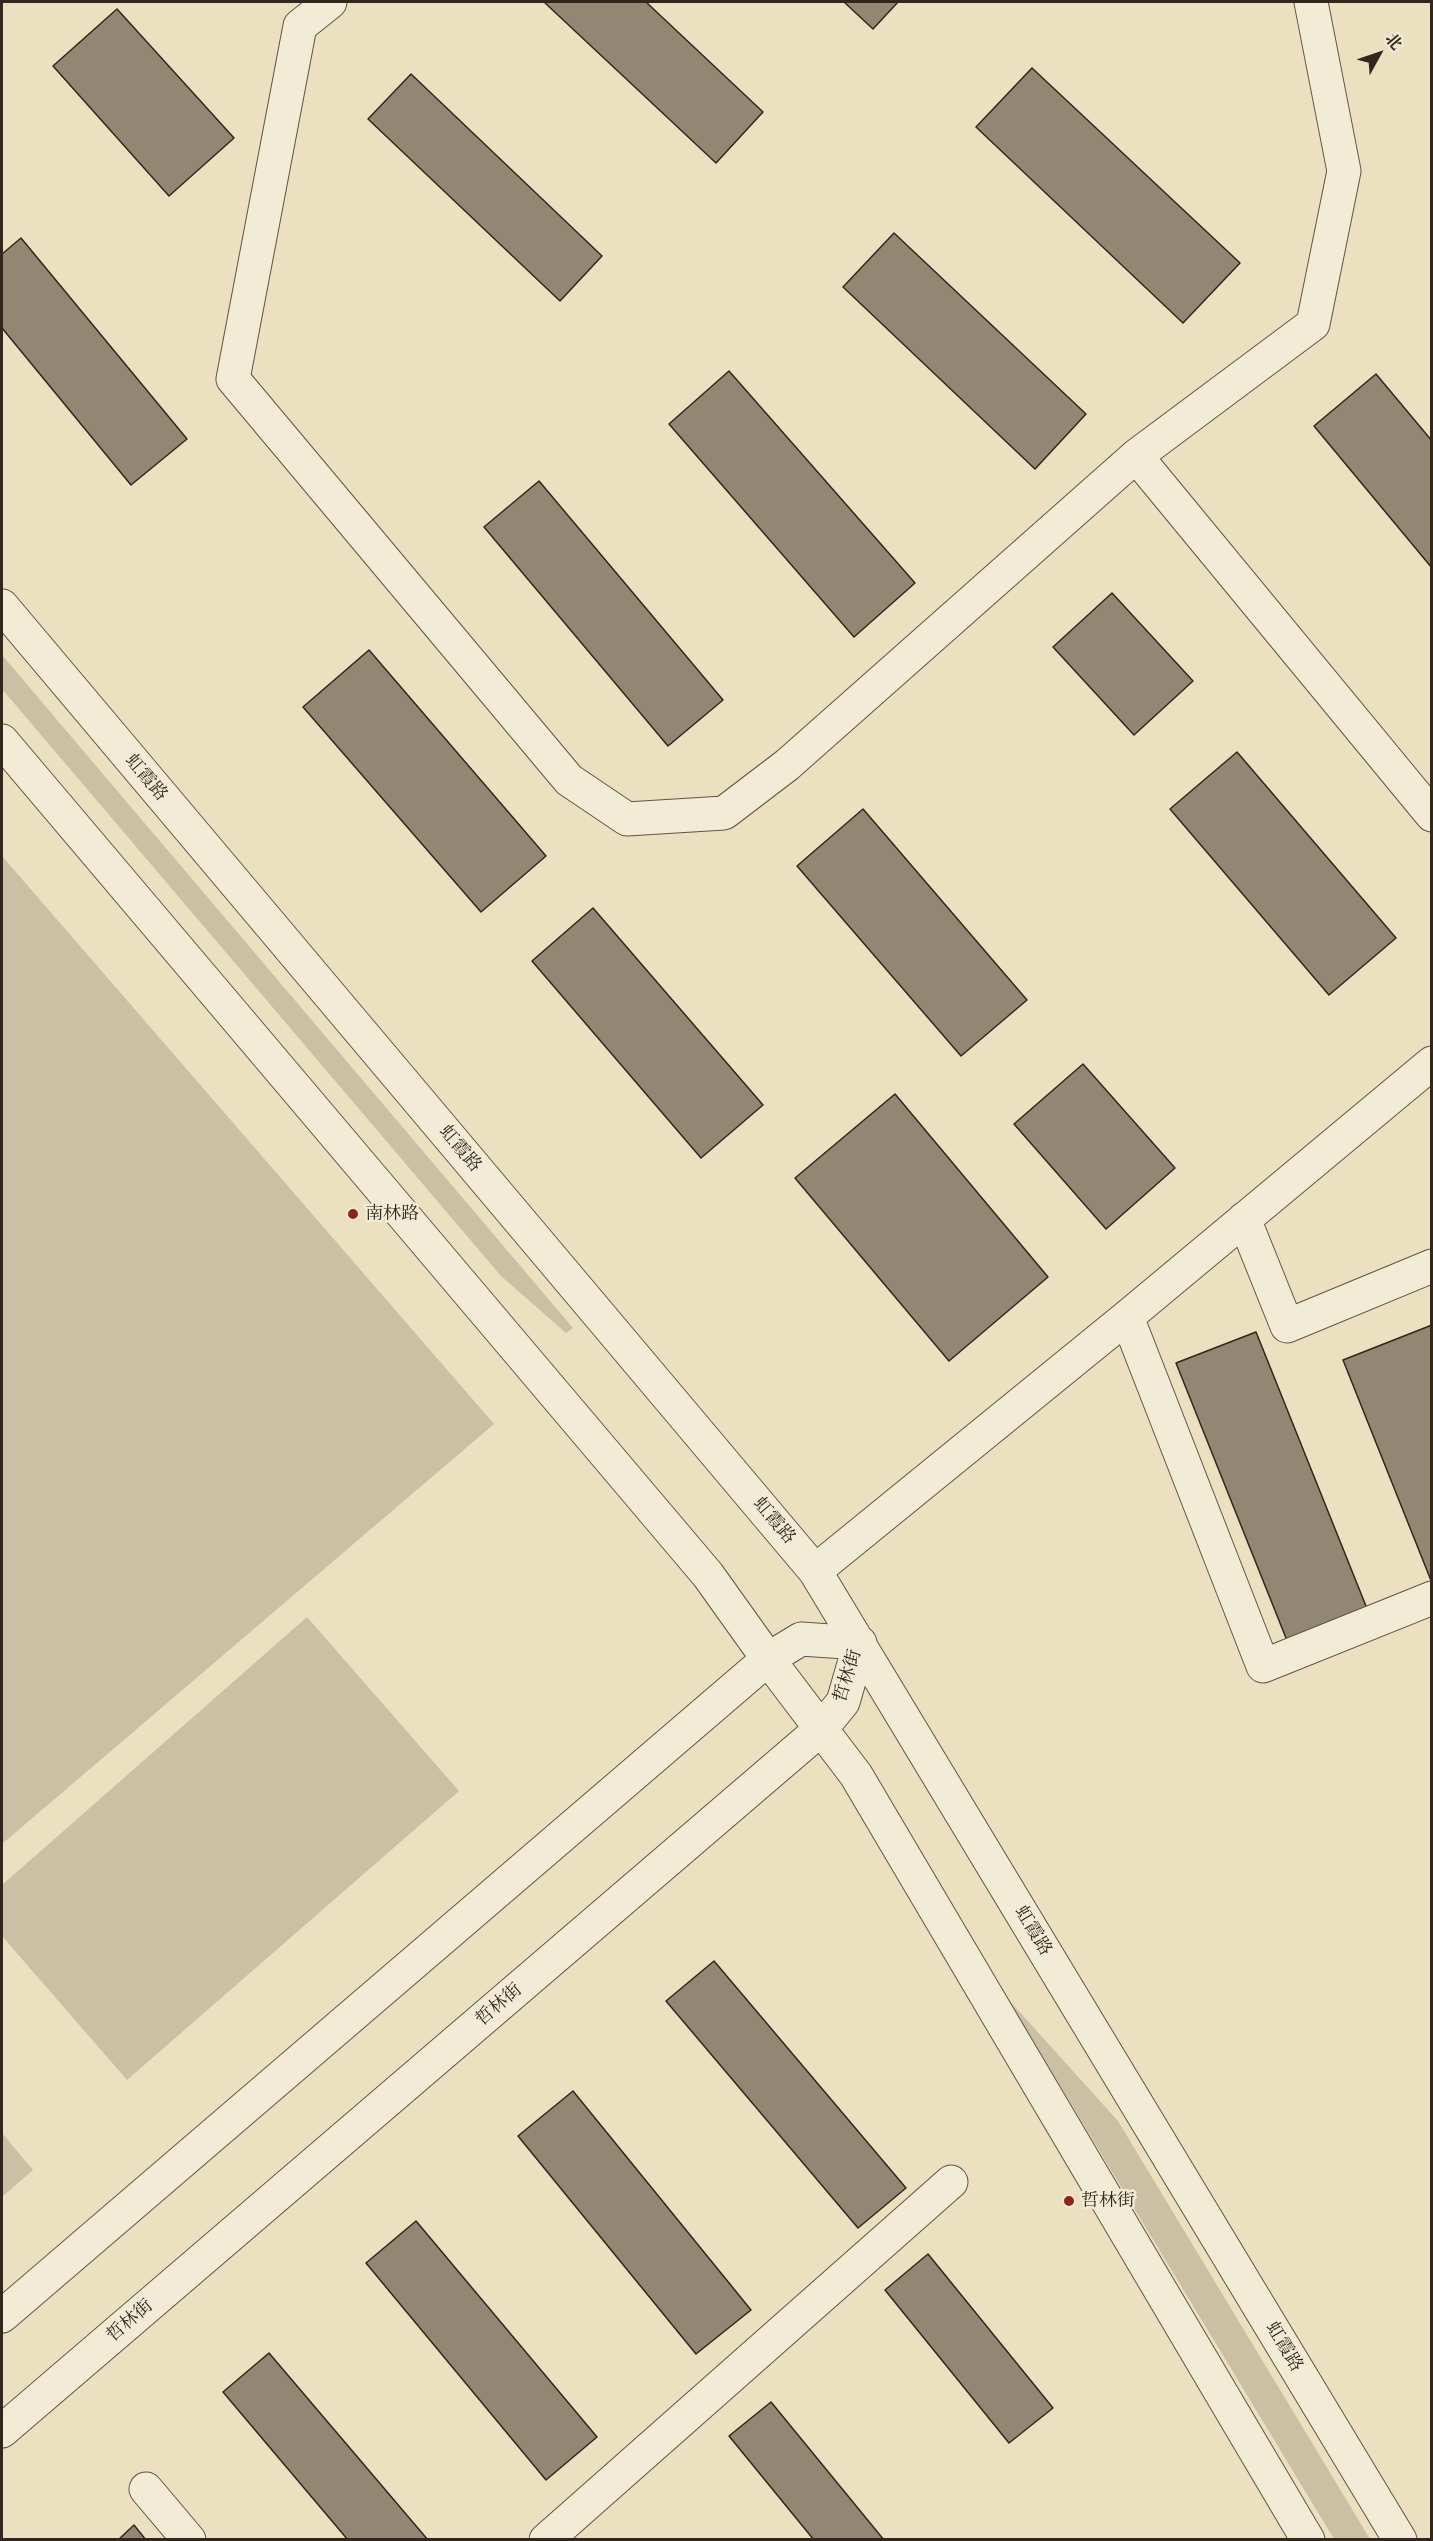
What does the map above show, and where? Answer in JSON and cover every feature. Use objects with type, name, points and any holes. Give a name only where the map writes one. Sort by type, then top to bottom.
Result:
[{"type":"street","points":[[330,2],[300,26],[232,379],[568,780],[627,819],[724,813],[787,765],[1136,456],[1313,324],[1344,171],[1311,2]]},
{"type":"street","points":[[1136,456],[1431,815]]},
{"type":"street","name":"虹霞路","points":[[2,606],[815,1571],[1400,2540]]},
{"type":"street","points":[[2,741],[708,1575],[856,1775],[1308,2540]]},
{"type":"street","points":[[815,1571],[1127,1317],[1431,1064]]},
{"type":"street","points":[[1244,1219],[1287,1326],[1431,1266]]},
{"type":"street","points":[[1127,1317],[1263,1665],[1431,1598]]},
{"type":"street","name":"哲林街","points":[[2,2316],[768,1659],[801,1639],[860,1644],[843,1702],[821,1729],[2,2431]]},
{"type":"street","points":[[546,2540],[951,2182]]},
{"type":"street","points":[[146,2489],[189,2540]]},
{"type":"shaded area","points":[[2,655],[573,1328],[566,1333],[501,1276],[2,689]]},
{"type":"shaded area","points":[[2,856],[494,1424],[2,1844]]},
{"type":"shaded area","points":[[307,1617],[459,1791],[127,2080],[2,1936],[2,1885]]},
{"type":"shaded area","points":[[1007,1998],[1118,2121],[1370,2539],[1334,2539]]},
{"type":"shaded area","points":[[2,2133],[33,2170],[2,2197]]},
{"type":"building","points":[[544,2],[646,2],[763,112],[716,163]]},
{"type":"building","points":[[844,2],[898,2],[873,29]]},
{"type":"building","points":[[117,9],[234,138],[169,196],[53,66]]},
{"type":"building","points":[[1032,68],[1240,263],[1183,323],[976,127]]},
{"type":"building","points":[[411,74],[602,256],[560,301],[368,119]]},
{"type":"building","points":[[894,233],[1086,414],[1035,469],[843,287]]},
{"type":"building","points":[[21,238],[187,439],[131,485],[2,328],[2,254]]},
{"type":"building","points":[[729,371],[915,583],[854,637],[669,424]]},
{"type":"building","points":[[1376,374],[1432,441],[1432,568],[1314,426]]},
{"type":"building","points":[[539,481],[723,700],[668,746],[484,527]]},
{"type":"building","points":[[1112,593],[1193,681],[1134,735],[1053,647]]},
{"type":"building","points":[[369,650],[546,856],[481,912],[303,707]]},
{"type":"building","points":[[1237,752],[1396,938],[1329,995],[1170,809]]},
{"type":"building","points":[[863,809],[1027,1000],[961,1056],[797,866]]},
{"type":"building","points":[[593,908],[763,1105],[701,1158],[532,961]]},
{"type":"building","points":[[1083,1064],[1175,1168],[1106,1229],[1014,1124]]},
{"type":"building","points":[[895,1094],[1048,1277],[949,1361],[795,1178]]},
{"type":"building","points":[[1432,1325],[1432,1583],[1343,1360]]},
{"type":"building","points":[[1256,1332],[1370,1616],[1290,1648],[1176,1363]]},
{"type":"building","points":[[714,1961],[906,2188],[858,2228],[666,2001]]},
{"type":"building","points":[[573,2091],[751,2310],[696,2354],[518,2136]]},
{"type":"building","points":[[416,2221],[597,2437],[546,2480],[366,2263]]},
{"type":"building","points":[[928,2254],[1053,2408],[1009,2443],[885,2290]]},
{"type":"building","points":[[269,2353],[428,2540],[348,2540],[223,2392]]},
{"type":"building","points":[[771,2402],[884,2540],[814,2540],[729,2436]]},
{"type":"building","points":[[134,2525],[146,2540],[118,2540]]},
{"type":"place","name":"南林路","points":[[353,1214]]},
{"type":"place","name":"哲林街","points":[[1069,2201]]}]
